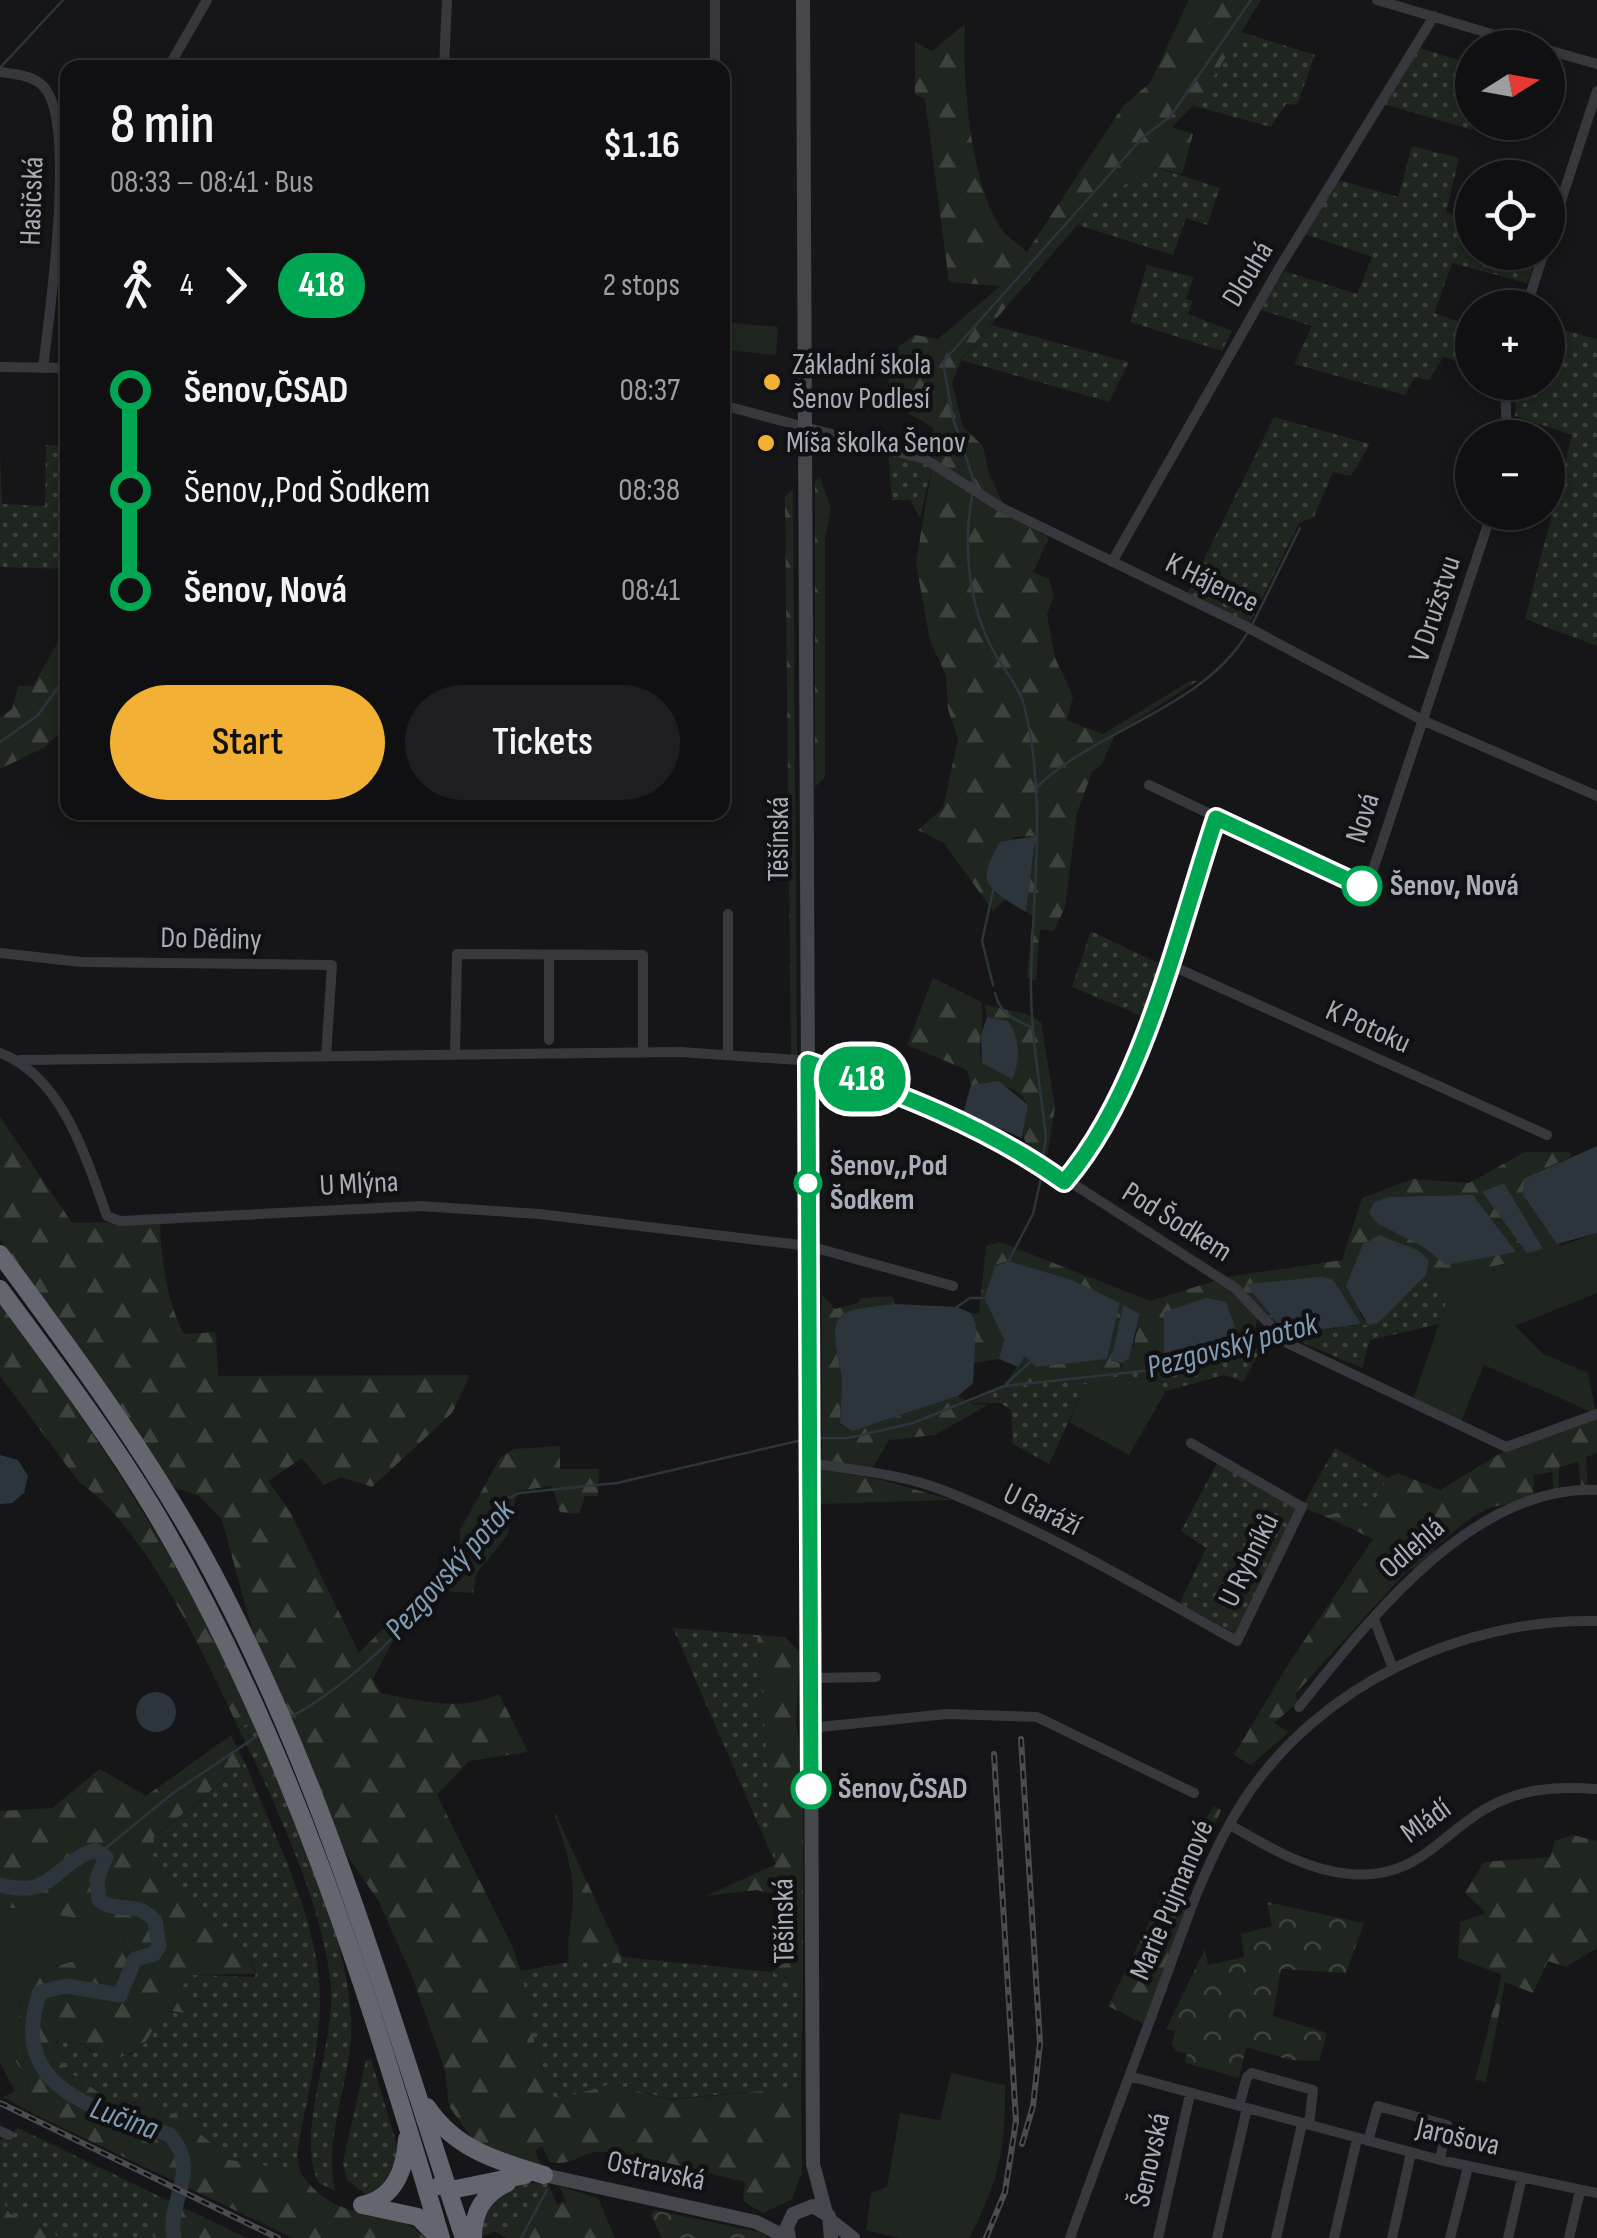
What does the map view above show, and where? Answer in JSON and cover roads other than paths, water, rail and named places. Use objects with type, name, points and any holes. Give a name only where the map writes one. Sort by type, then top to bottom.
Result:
[{"type":"highway","points":[[0,1254],[141,1452],[202,1554],[246,1640],[318,1804],[464,2238]]},
{"type":"highway","points":[[0,1289],[152,1506],[230,1652],[299,1810],[408,2129],[440,2238]]},
{"type":"highway","points":[[412,2080],[450,2136],[495,2160],[539,2175]]},
{"type":"highway","points":[[408,2129],[432,2179],[448,2190],[539,2175]]},
{"type":"highway","points":[[408,2129],[400,2176],[384,2196],[362,2205],[418,2217],[440,2238]]},
{"type":"highway","points":[[473,2238],[478,2209],[486,2197],[504,2184],[539,2175]]},
{"type":"main road","name":"Těšínská","points":[[803,0],[813,2164],[830,2238]]},
{"type":"main road","name":"Těšínská","points":[[789,2238],[787,2226],[813,2164]]},
{"type":"main road","name":"Ostravská","points":[[539,2175],[756,2222],[789,2238]]},
{"type":"main road","points":[[796,2211],[813,2206],[853,2238]]},
{"type":"main road","name":"Ostravská","points":[[756,2222],[796,2211]]},
{"type":"street","points":[[173,60],[207,0]]},
{"type":"street","points":[[444,60],[447,0]]},
{"type":"street","points":[[715,0],[715,60]]},
{"type":"street","points":[[1376,0],[1480,30]]},
{"type":"street","name":"Dlouhá","points":[[1112,562],[1278,270],[1434,16]]},
{"type":"street","points":[[1565,55],[1597,64]]},
{"type":"street","points":[[0,72],[23,75],[43,86],[54,104],[60,104]]},
{"type":"street","points":[[1565,189],[1597,91]]},
{"type":"street","name":"Hasičská","points":[[54,104],[60,155]]},
{"type":"street","name":"Hasičská","points":[[43,368],[60,175]]},
{"type":"street","points":[[0,368],[60,368]]},
{"type":"street","name":"K Hájence","points":[[730,406],[924,459],[1002,508],[1422,720],[1597,796]]},
{"type":"street","name":"V Družstvu","points":[[1422,720],[1486,530]]},
{"type":"street","name":"Nová","points":[[1149,785],[1366,888],[1422,720]]},
{"type":"street","points":[[1064,1182],[1102,1124],[1144,1037],[1216,818]]},
{"type":"street","points":[[728,914],[728,1055]]},
{"type":"street","name":"Do Dědiny","points":[[0,953],[81,962],[332,966],[326,1056]]},
{"type":"street","points":[[455,1054],[457,954],[642,955],[643,1052]]},
{"type":"street","points":[[549,1040],[550,954]]},
{"type":"street","name":"K Potoku","points":[[1168,964],[1547,1135]]},
{"type":"street","points":[[3,1054],[20,1060],[643,1052],[808,1062]]},
{"type":"street","name":"U Mlýna","points":[[20,1060],[36,1074],[71,1126],[107,1216],[120,1221],[420,1206],[700,1230],[808,1246]]},
{"type":"street","name":"Pod Šodkem","points":[[808,1062],[864,1080],[1019,1149],[1064,1182],[1235,1288],[1286,1343],[1506,1447],[1597,1414]]},
{"type":"street","points":[[808,1246],[952,1286]]},
{"type":"street","name":"U Rybníků","points":[[1191,1443],[1302,1506],[1237,1641]]},
{"type":"street","name":"U Garáží","points":[[810,1463],[881,1474],[942,1490],[1131,1580],[1237,1641]]},
{"type":"street","name":"Odlehlá","points":[[1300,1707],[1405,1582],[1498,1514],[1571,1492],[1597,1490]]},
{"type":"street","points":[[1374,1619],[1393,1669]]},
{"type":"street","name":"Marie Pujmanové","points":[[1070,2238],[1200,1884],[1230,1825],[1259,1780],[1316,1720],[1393,1669],[1482,1634],[1597,1621]]},
{"type":"street","points":[[810,1678],[876,1677]]},
{"type":"street","points":[[810,1728],[947,1714],[1036,1717],[1194,1793]]},
{"type":"street","name":"Mládí","points":[[1230,1825],[1291,1858],[1329,1870],[1389,1872],[1428,1856],[1464,1824],[1517,1794],[1562,1786],[1597,1788]]},
{"type":"street","points":[[1217,2238],[1247,2077],[1252,2073],[1314,2090],[1276,2238]]},
{"type":"street","name":"Jarošova","points":[[1128,2076],[1411,2153],[1597,2193]]},
{"type":"street","name":"Šenovská","points":[[1158,2238],[1190,2094]]},
{"type":"street","points":[[1334,2238],[1362,2140],[1378,2106],[1448,2125],[1440,2160]]},
{"type":"street","points":[[1392,2238],[1411,2153]]},
{"type":"street","points":[[1450,2238],[1468,2167]]},
{"type":"street","points":[[1508,2238],[1522,2177]]},
{"type":"street","points":[[1569,2238],[1580,2190]]},
{"type":"waterway","points":[[0,68],[63,0]]},
{"type":"waterway","points":[[976,488],[953,418],[943,362],[1143,137],[1170,117],[1251,0]]},
{"type":"waterway","points":[[972,496],[968,555],[973,595],[985,634],[1022,698],[1035,773],[1037,841],[1031,998],[1046,1137],[1043,1158]]},
{"type":"waterway","points":[[1252,625],[1300,528]]},
{"type":"waterway","points":[[1036,788],[1061,767],[1204,680],[1248,632]]},
{"type":"waterway","points":[[0,742],[37,716],[60,685]]},
{"type":"waterway","points":[[993,891],[982,941],[993,985]]},
{"type":"waterway","points":[[995,993],[1004,1011],[1033,1028]]},
{"type":"waterway","points":[[1009,1260],[1033,1214],[1042,1174]]},
{"type":"waterway","points":[[954,1309],[970,1298],[983,1298]]},
{"type":"waterway","name":"Pezgovský potok","points":[[818,1438],[848,1438],[913,1423],[1004,1386],[1171,1368],[1269,1329]]},
{"type":"waterway","points":[[1006,1384],[1030,1362]]},
{"type":"waterway","name":"Pezgovský potok","points":[[289,1718],[381,1650],[433,1593],[503,1501],[519,1493],[617,1483],[802,1440]]},
{"type":"waterway","name":"Pezgovský potok","points":[[101,1852],[173,1793],[260,1734]]},
{"type":"waterway","name":"Lučina","points":[[0,1885],[31,1888],[42,1884],[95,1850],[106,1857],[97,1879],[99,1900],[142,1911],[155,1921],[159,1946],[154,1954],[135,1959],[120,1995],[66,1986],[40,1992],[33,2026],[36,2052],[47,2074],[66,2091],[115,2116],[170,2135],[179,2148],[183,2174],[174,2211],[174,2238]]},
{"type":"waterway","points":[[521,2238],[547,2190]]},
{"type":"railway","points":[[1021,1739],[1040,2043],[1033,2106],[1022,2144]]},
{"type":"railway","points":[[986,2238],[1005,2192],[1016,2121],[994,1754]]},
{"type":"railway","points":[[0,2103],[278,2238]]},
{"type":"place","name":"Základní škola Šenov Podlesí","points":[[772,382]]},
{"type":"place","name":"Míša školka Šenov","points":[[766,443]]},
{"type":"place","name":"Šenov, Nová","points":[[1362,886]]},
{"type":"place","name":"Šenov,,Pod Šodkem","points":[[808,1183]]},
{"type":"place","name":"Šenov,ČSAD","points":[[811,1789]]}]
